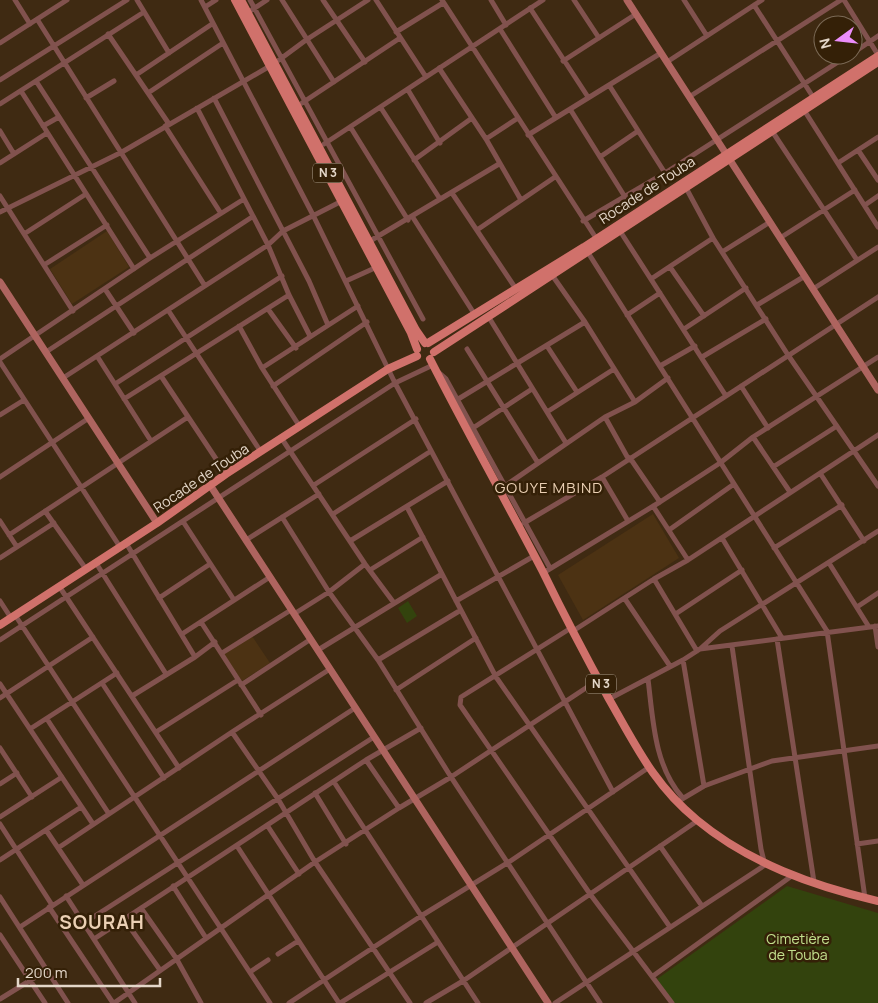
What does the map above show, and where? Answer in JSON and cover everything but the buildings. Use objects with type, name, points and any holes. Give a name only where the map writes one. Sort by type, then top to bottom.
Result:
[{"type":"main road","name":"N 3","points":[[235,0],[300,104],[323,145],[370,241],[426,343]]},
{"type":"main road","name":"N 3","points":[[241,0],[251,11],[343,201],[411,333],[417,352]]},
{"type":"main road","name":"Rocade de Touba","points":[[0,625],[157,523],[226,474],[417,352],[426,343],[476,316],[516,289],[620,231],[684,185],[878,55]]},
{"type":"main road","name":"Rocade de Touba","points":[[728,156],[772,131],[878,62]]},
{"type":"main road","name":"Rocade de Touba","points":[[433,361],[488,316],[552,275],[586,249],[596,238],[684,185]]},
{"type":"main road","points":[[417,352],[422,360],[433,361],[433,347],[426,343]]},
{"type":"main road","name":"N 3","points":[[433,361],[502,488],[534,556],[546,570],[572,630],[598,680],[648,768],[697,821],[741,852],[765,865],[878,901]]},
{"type":"street","points":[[15,0],[30,24]]},
{"type":"street","points":[[0,43],[67,0]]},
{"type":"street","points":[[0,80],[126,0]]},
{"type":"street","points":[[137,0],[169,53]]},
{"type":"street","points":[[201,0],[313,215],[367,322],[395,383],[613,792]]},
{"type":"street","points":[[205,7],[216,0]]},
{"type":"street","points":[[250,0],[251,11],[267,0]]},
{"type":"street","points":[[282,0],[334,82]]},
{"type":"street","points":[[323,0],[365,62]]},
{"type":"street","points":[[0,212],[122,152],[275,63],[306,40],[368,0]]},
{"type":"street","points":[[376,0],[426,77]]},
{"type":"street","points":[[491,0],[506,25]]},
{"type":"street","points":[[423,319],[378,237],[323,145],[543,0]]},
{"type":"street","points":[[574,0],[599,38]]},
{"type":"street","points":[[627,0],[878,390]]},
{"type":"street","points":[[667,62],[762,0]]},
{"type":"street","points":[[689,97],[843,0],[878,55]]},
{"type":"street","points":[[396,32],[442,1],[583,221],[596,238]]},
{"type":"street","points":[[686,1],[707,36]]},
{"type":"street","points":[[754,6],[814,98]]},
{"type":"street","points":[[530,8],[588,97]]},
{"type":"street","points":[[0,104],[144,12]]},
{"type":"street","points":[[563,61],[636,14]]},
{"type":"street","points":[[37,19],[52,46],[122,152],[205,286]]},
{"type":"street","points":[[136,75],[212,24]]},
{"type":"street","points":[[500,29],[556,118]]},
{"type":"street","points":[[108,34],[148,93],[220,212]]},
{"type":"street","points":[[863,47],[878,36]]},
{"type":"street","points":[[300,104],[400,38]]},
{"type":"street","points":[[148,93],[223,44]]},
{"type":"street","points":[[528,135],[661,53]]},
{"type":"street","points":[[583,221],[665,173],[834,65]]},
{"type":"street","points":[[440,68],[486,139],[521,200]]},
{"type":"street","points":[[36,81],[150,258]]},
{"type":"street","points":[[86,98],[114,82]]},
{"type":"street","points":[[609,85],[665,173]]},
{"type":"street","points":[[408,90],[440,143]]},
{"type":"street","points":[[21,91],[134,269]]},
{"type":"street","points":[[214,98],[283,231],[328,325]]},
{"type":"street","points":[[197,108],[268,245],[289,296],[310,336]]},
{"type":"street","points":[[381,108],[440,200]]},
{"type":"street","points":[[570,109],[625,197]]},
{"type":"street","points":[[804,110],[878,227]]},
{"type":"street","points":[[43,126],[58,117]]},
{"type":"street","points":[[414,160],[472,118]]},
{"type":"street","points":[[486,139],[518,118]]},
{"type":"street","points":[[351,128],[476,316]]},
{"type":"street","points":[[0,131],[14,154]]},
{"type":"street","points":[[600,156],[638,131]]},
{"type":"street","points":[[772,131],[857,260]]},
{"type":"street","points":[[0,163],[47,133]]},
{"type":"street","points":[[838,163],[878,137]]},
{"type":"street","points":[[858,150],[878,180]]},
{"type":"street","points":[[370,241],[499,164]]},
{"type":"street","points":[[477,230],[555,177]]},
{"type":"street","points":[[684,185],[713,238],[788,355],[878,486]]},
{"type":"street","points":[[780,238],[855,190]]},
{"type":"street","points":[[452,193],[516,289]]},
{"type":"street","points":[[24,234],[86,194]]},
{"type":"street","points":[[0,196],[73,311]]},
{"type":"street","points":[[865,205],[878,196]]},
{"type":"street","points":[[196,657],[132,556],[52,443],[0,360],[150,258],[220,212],[244,199]]},
{"type":"street","points":[[63,378],[268,245],[283,231],[343,201]]},
{"type":"street","points":[[46,352],[252,217]]},
{"type":"street","points":[[722,252],[770,222]]},
{"type":"street","points":[[44,266],[107,225]]},
{"type":"street","points":[[620,231],[726,396]]},
{"type":"street","points":[[651,279],[713,238]]},
{"type":"street","points":[[813,289],[878,247]]},
{"type":"street","points":[[586,249],[827,631],[865,898]]},
{"type":"street","points":[[670,266],[704,316]]},
{"type":"street","points":[[346,281],[377,267]]},
{"type":"street","points":[[552,275],[585,322],[635,402]]},
{"type":"street","points":[[115,384],[282,276]]},
{"type":"street","points":[[757,305],[805,276]]},
{"type":"street","points":[[0,282],[157,523]]},
{"type":"street","points":[[684,329],[746,288]]},
{"type":"street","points":[[106,289],[134,333]]},
{"type":"street","points":[[0,297],[7,292]]},
{"type":"street","points":[[627,315],[660,293]]},
{"type":"street","points":[[124,399],[289,296]]},
{"type":"street","points":[[524,523],[602,477],[692,416],[878,297]]},
{"type":"street","points":[[262,368],[296,348],[310,336],[358,306]]},
{"type":"street","points":[[268,309],[296,348]]},
{"type":"street","points":[[168,310],[261,452]]},
{"type":"street","points":[[488,316],[566,443]]},
{"type":"street","points":[[702,357],[766,319]]},
{"type":"street","points":[[273,386],[367,322]]},
{"type":"street","points":[[585,322],[455,401],[473,428],[502,488],[524,523],[546,570],[660,502],[720,463],[753,437],[878,357]]},
{"type":"street","points":[[239,326],[262,368],[300,427]]},
{"type":"street","points":[[547,346],[578,392]]},
{"type":"street","points":[[660,366],[695,346]]},
{"type":"street","points":[[467,349],[538,463]]},
{"type":"street","points":[[97,356],[151,441]]},
{"type":"street","points":[[0,640],[292,452],[395,383],[433,361]]},
{"type":"street","points":[[547,412],[614,368]]},
{"type":"street","points":[[161,376],[226,474]]},
{"type":"street","points":[[502,488],[605,417],[635,402],[668,378]]},
{"type":"street","points":[[741,386],[768,428]]},
{"type":"street","points":[[473,428],[532,389]]},
{"type":"street","points":[[0,415],[24,400]]},
{"type":"street","points":[[9,535],[188,417]]},
{"type":"street","points":[[605,417],[629,459],[660,502]]},
{"type":"street","points":[[0,477],[89,418]]},
{"type":"street","points":[[314,485],[416,420]]},
{"type":"street","points":[[773,467],[837,426]]},
{"type":"street","points":[[672,1003],[590,894],[490,751],[459,702],[461,697],[688,560],[878,434]]},
{"type":"street","points":[[753,437],[790,492]]},
{"type":"street","points":[[282,439],[365,564],[394,603]]},
{"type":"street","points":[[333,514],[431,451]]},
{"type":"street","points":[[820,473],[864,540]]},
{"type":"street","points":[[602,477],[628,522]]},
{"type":"street","points":[[350,541],[448,481]]},
{"type":"street","points":[[669,530],[734,484]]},
{"type":"street","points":[[210,485],[548,1003]]},
{"type":"street","points":[[246,540],[319,494]]},
{"type":"street","points":[[774,548],[842,505]]},
{"type":"street","points":[[653,506],[688,560]]},
{"type":"street","points":[[407,507],[496,677],[670,927]]},
{"type":"street","points":[[45,511],[86,569]]},
{"type":"street","points":[[282,516],[329,592],[378,660],[451,777],[509,862],[600,1003]]},
{"type":"street","points":[[0,521],[17,547]]},
{"type":"street","points":[[184,522],[234,600]]},
{"type":"street","points":[[0,558],[54,523]]},
{"type":"street","points":[[610,699],[684,660],[699,650],[720,630],[878,532]]},
{"type":"street","points":[[370,570],[423,537]]},
{"type":"street","points":[[722,538],[763,605],[780,638],[814,882]]},
{"type":"street","points":[[456,600],[534,556]]},
{"type":"street","points":[[829,562],[857,607],[874,626],[878,647]]},
{"type":"street","points":[[96,563],[166,674]]},
{"type":"street","points":[[159,598],[210,564]]},
{"type":"street","points":[[222,654],[329,592],[365,564]]},
{"type":"street","points":[[677,614],[742,570]]},
{"type":"street","points":[[318,650],[442,574]]},
{"type":"street","points":[[182,634],[270,577]]},
{"type":"street","points":[[654,579],[699,650]]},
{"type":"street","points":[[59,586],[179,768]]},
{"type":"street","points":[[857,607],[878,593]]},
{"type":"street","points":[[625,599],[670,666]]},
{"type":"street","points":[[0,601],[23,626],[270,1003]]},
{"type":"street","points":[[378,660],[461,610]]},
{"type":"street","points":[[201,622],[260,715]]},
{"type":"street","points":[[699,650],[874,626]]},
{"type":"street","points":[[0,698],[50,667],[93,637]]},
{"type":"street","points":[[396,690],[476,638]]},
{"type":"street","points":[[156,732],[311,640]]},
{"type":"street","points":[[132,696],[196,657],[214,642]]},
{"type":"street","points":[[555,1003],[765,865],[732,646]]},
{"type":"street","points":[[684,660],[704,786]]},
{"type":"street","points":[[58,848],[330,669]]},
{"type":"street","points":[[30,729],[117,673]]},
{"type":"street","points":[[648,679],[657,746],[679,800],[704,786],[772,761],[878,746]]},
{"type":"street","points":[[0,824],[50,906],[114,1003],[176,958],[223,929],[269,894],[316,862],[451,777],[563,701],[598,680]]},
{"type":"street","points":[[102,683],[164,778]]},
{"type":"street","points":[[0,684],[93,824]]},
{"type":"street","points":[[20,927],[355,708]]},
{"type":"street","points":[[47,718],[109,814]]},
{"type":"street","points":[[94,939],[366,760],[421,728]]},
{"type":"street","points":[[232,732],[278,799],[316,862],[410,1003]]},
{"type":"street","points":[[84,923],[374,737]]},
{"type":"street","points":[[0,748],[32,796]]},
{"type":"street","points":[[366,760],[399,808]]},
{"type":"street","points":[[289,1003],[421,916],[509,862],[648,768]]},
{"type":"street","points":[[0,784],[17,774]]},
{"type":"street","points":[[0,817],[62,777]]},
{"type":"street","points":[[334,782],[478,1003]]},
{"type":"street","points":[[315,793],[346,844]]},
{"type":"street","points":[[0,860],[81,807]]},
{"type":"street","points":[[426,1003],[463,981],[511,946],[548,923],[697,821]]},
{"type":"street","points":[[267,826],[299,874]]},
{"type":"street","points":[[46,830],[83,885]]},
{"type":"street","points":[[857,844],[878,842]]},
{"type":"street","points":[[238,846],[339,1003],[438,942]]},
{"type":"street","points":[[660,846],[702,906]]},
{"type":"street","points":[[653,976],[793,875]]},
{"type":"street","points":[[173,886],[206,938]]},
{"type":"street","points":[[66,896],[135,1003]]},
{"type":"street","points":[[0,897],[68,1003]]},
{"type":"street","points":[[141,908],[176,958],[201,1003]]},
{"type":"street","points":[[124,919],[160,970]]},
{"type":"street","points":[[0,934],[45,1003]]},
{"type":"street","points":[[278,954],[298,941]]},
{"type":"street","points":[[250,972],[268,960]]},
{"type":"street","points":[[1,1001],[47,970]]},
{"type":"shaded area","points":[[107,231],[129,267],[72,304],[50,269]]},
{"type":"shaded area","points":[[653,514],[679,558],[583,620],[558,575]]},
{"type":"shaded area","points":[[252,636],[270,663],[242,681],[224,654]]},
{"type":"green space","points":[[408,601],[417,616],[407,623],[398,608]]},
{"type":"green space","name":"Cimetière de Touba","points":[[787,886],[878,913],[878,1003],[673,1003],[657,979]]},
{"type":"district","name":"GOUYE MBIND","points":[[549,488]]},
{"type":"district","name":"SOURAH","points":[[102,922]]}]
